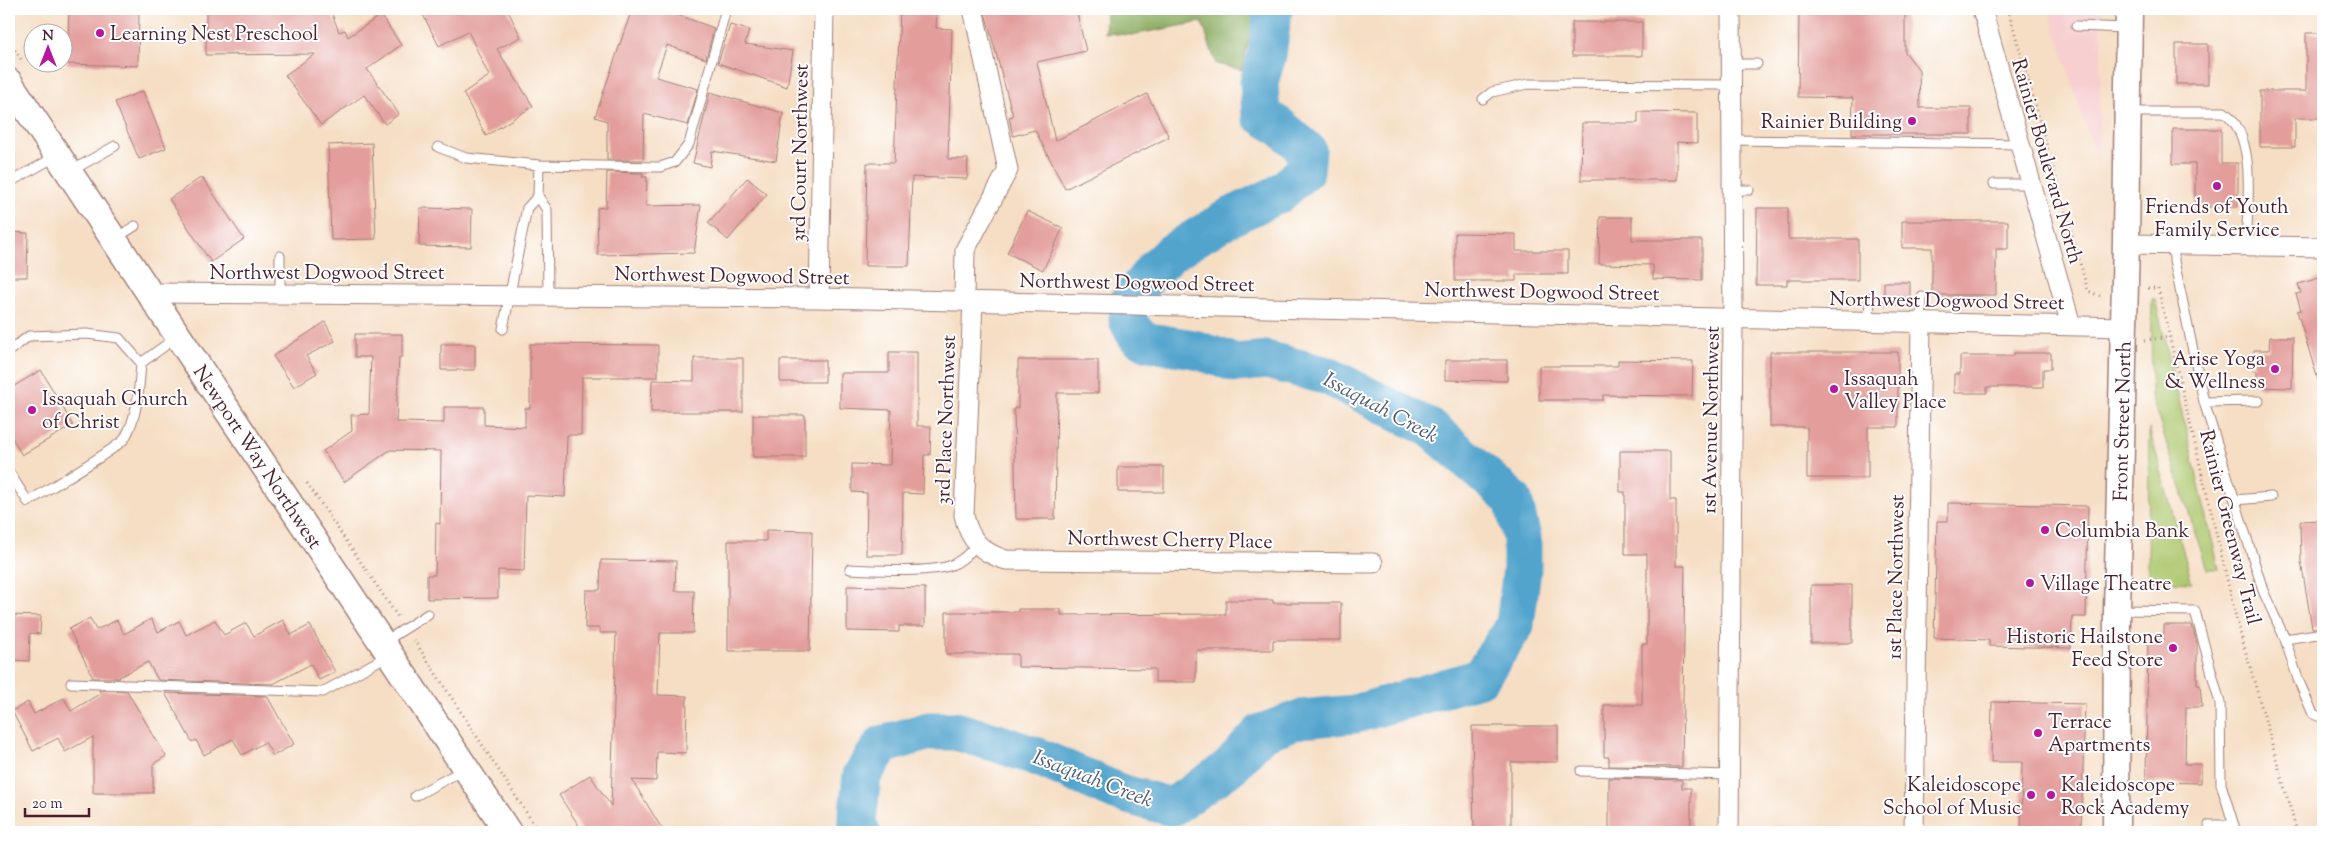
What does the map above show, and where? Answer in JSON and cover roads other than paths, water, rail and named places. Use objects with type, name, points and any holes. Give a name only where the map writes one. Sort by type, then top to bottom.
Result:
[{"type":"street","name":"3rd Court Northwest","points":[[819,298],[824,9]]},
{"type":"street","name":"3rd Place Northwest","points":[[973,9],[1008,170],[964,250],[968,301],[964,515],[966,529],[975,542]]},
{"type":"street","name":"1st Avenue Northwest","points":[[1729,832],[1733,317],[1740,190],[1732,140],[1730,9]]},
{"type":"street","name":"Rainier Boulevard North","points":[[1982,9],[2071,325]]},
{"type":"street","name":"Front Street North","points":[[2116,832],[2118,610],[2136,329],[2126,244],[2128,19]]},
{"type":"street","name":"Newport Way Northwest","points":[[9,82],[63,164],[124,232],[149,293],[179,335],[508,832]]},
{"type":"street","points":[[2126,244],[2323,247]]},
{"type":"street","name":"Northwest Dogwood Street","points":[[149,293],[819,298],[1870,320],[2071,325],[2136,329]]},
{"type":"street","name":"1st Place Northwest","points":[[1914,832],[1921,322]]},
{"type":"street","name":"Northwest Cherry Place","points":[[975,542],[992,556],[1006,560],[1373,563]]},
{"type":"lane","points":[[438,147],[466,158],[539,165],[660,167],[675,162],[689,144],[726,9]]},
{"type":"lane","points":[[2076,26],[2128,19]]},
{"type":"lane","points":[[1731,64],[1757,64]]},
{"type":"lane","points":[[1483,99],[1492,92],[1528,84],[1731,85]]},
{"type":"lane","points":[[2127,112],[2224,112],[2233,119],[2244,142],[2248,176],[2246,246]]},
{"type":"lane","points":[[1732,140],[2020,144]]},
{"type":"lane","points":[[10,182],[115,146]]},
{"type":"lane","points":[[539,165],[538,196],[547,210],[548,296]]},
{"type":"lane","points":[[1994,184],[2032,184]]},
{"type":"lane","points":[[503,329],[527,208],[538,196]]},
{"type":"lane","points":[[2174,245],[2174,261],[2204,402],[2264,593],[2285,639],[2298,679],[2313,714],[2323,718]]},
{"type":"lane","points":[[280,256],[280,294]]},
{"type":"lane","points":[[1870,298],[1870,320]]},
{"type":"lane","points":[[1921,322],[1922,298]]},
{"type":"lane","points":[[9,351],[29,336],[87,334],[120,338],[140,362],[139,395],[133,420],[124,440],[28,502],[9,472]]},
{"type":"lane","points":[[140,362],[179,335]]},
{"type":"lane","points":[[2204,402],[2259,401]]},
{"type":"lane","points":[[2235,500],[2271,497]]},
{"type":"lane","points":[[850,568],[932,568],[950,566],[962,559],[975,542]]},
{"type":"lane","points":[[2118,610],[2195,611],[2220,703],[2221,784],[2235,829],[2209,825]]},
{"type":"lane","points":[[71,683],[323,692],[386,649],[428,614]]},
{"type":"lane","points":[[2285,639],[2323,632]]},
{"type":"lane","points":[[415,796],[466,769]]},
{"type":"lane","points":[[1582,771],[1729,774]]},
{"type":"waterway","name":"Issaquah Creek","points":[[861,832],[857,822],[862,775],[882,745],[929,731],[955,731],[1038,757],[1120,793],[1172,807],[1229,768],[1261,733],[1300,719],[1355,714],[1480,678],[1515,625],[1522,569],[1522,538],[1513,500],[1432,429],[1328,376],[1267,360],[1236,363],[1194,349],[1149,342],[1136,335],[1128,320],[1130,299],[1153,270],[1171,253],[1228,218],[1279,194],[1305,171],[1307,150],[1279,126],[1261,115],[1259,82],[1267,55],[1273,9]]},
{"type":"place","name":"Learning Nest Preschool","points":[[100,33]]},
{"type":"place","name":"Rainier Building","points":[[1912,121]]},
{"type":"place","name":"Friends of Youth Family Service","points":[[2217,186]]},
{"type":"place","name":"Arise Yoga & Wellness","points":[[2275,369]]},
{"type":"place","name":"Issaquah Valley Place","points":[[1834,389]]},
{"type":"place","name":"Issaquah Church of Christ","points":[[32,410]]},
{"type":"place","name":"Columbia Bank","points":[[2045,530]]},
{"type":"place","name":"Village Theatre","points":[[2030,583]]},
{"type":"place","name":"Historic Hailstone Feed Store","points":[[2173,648]]},
{"type":"place","name":"Terrace Apartments","points":[[2038,733]]},
{"type":"place","name":"Kaleidoscope School of Music","points":[[2031,795]]},
{"type":"place","name":"Kaleidoscope Rock Academy","points":[[2051,795]]}]
